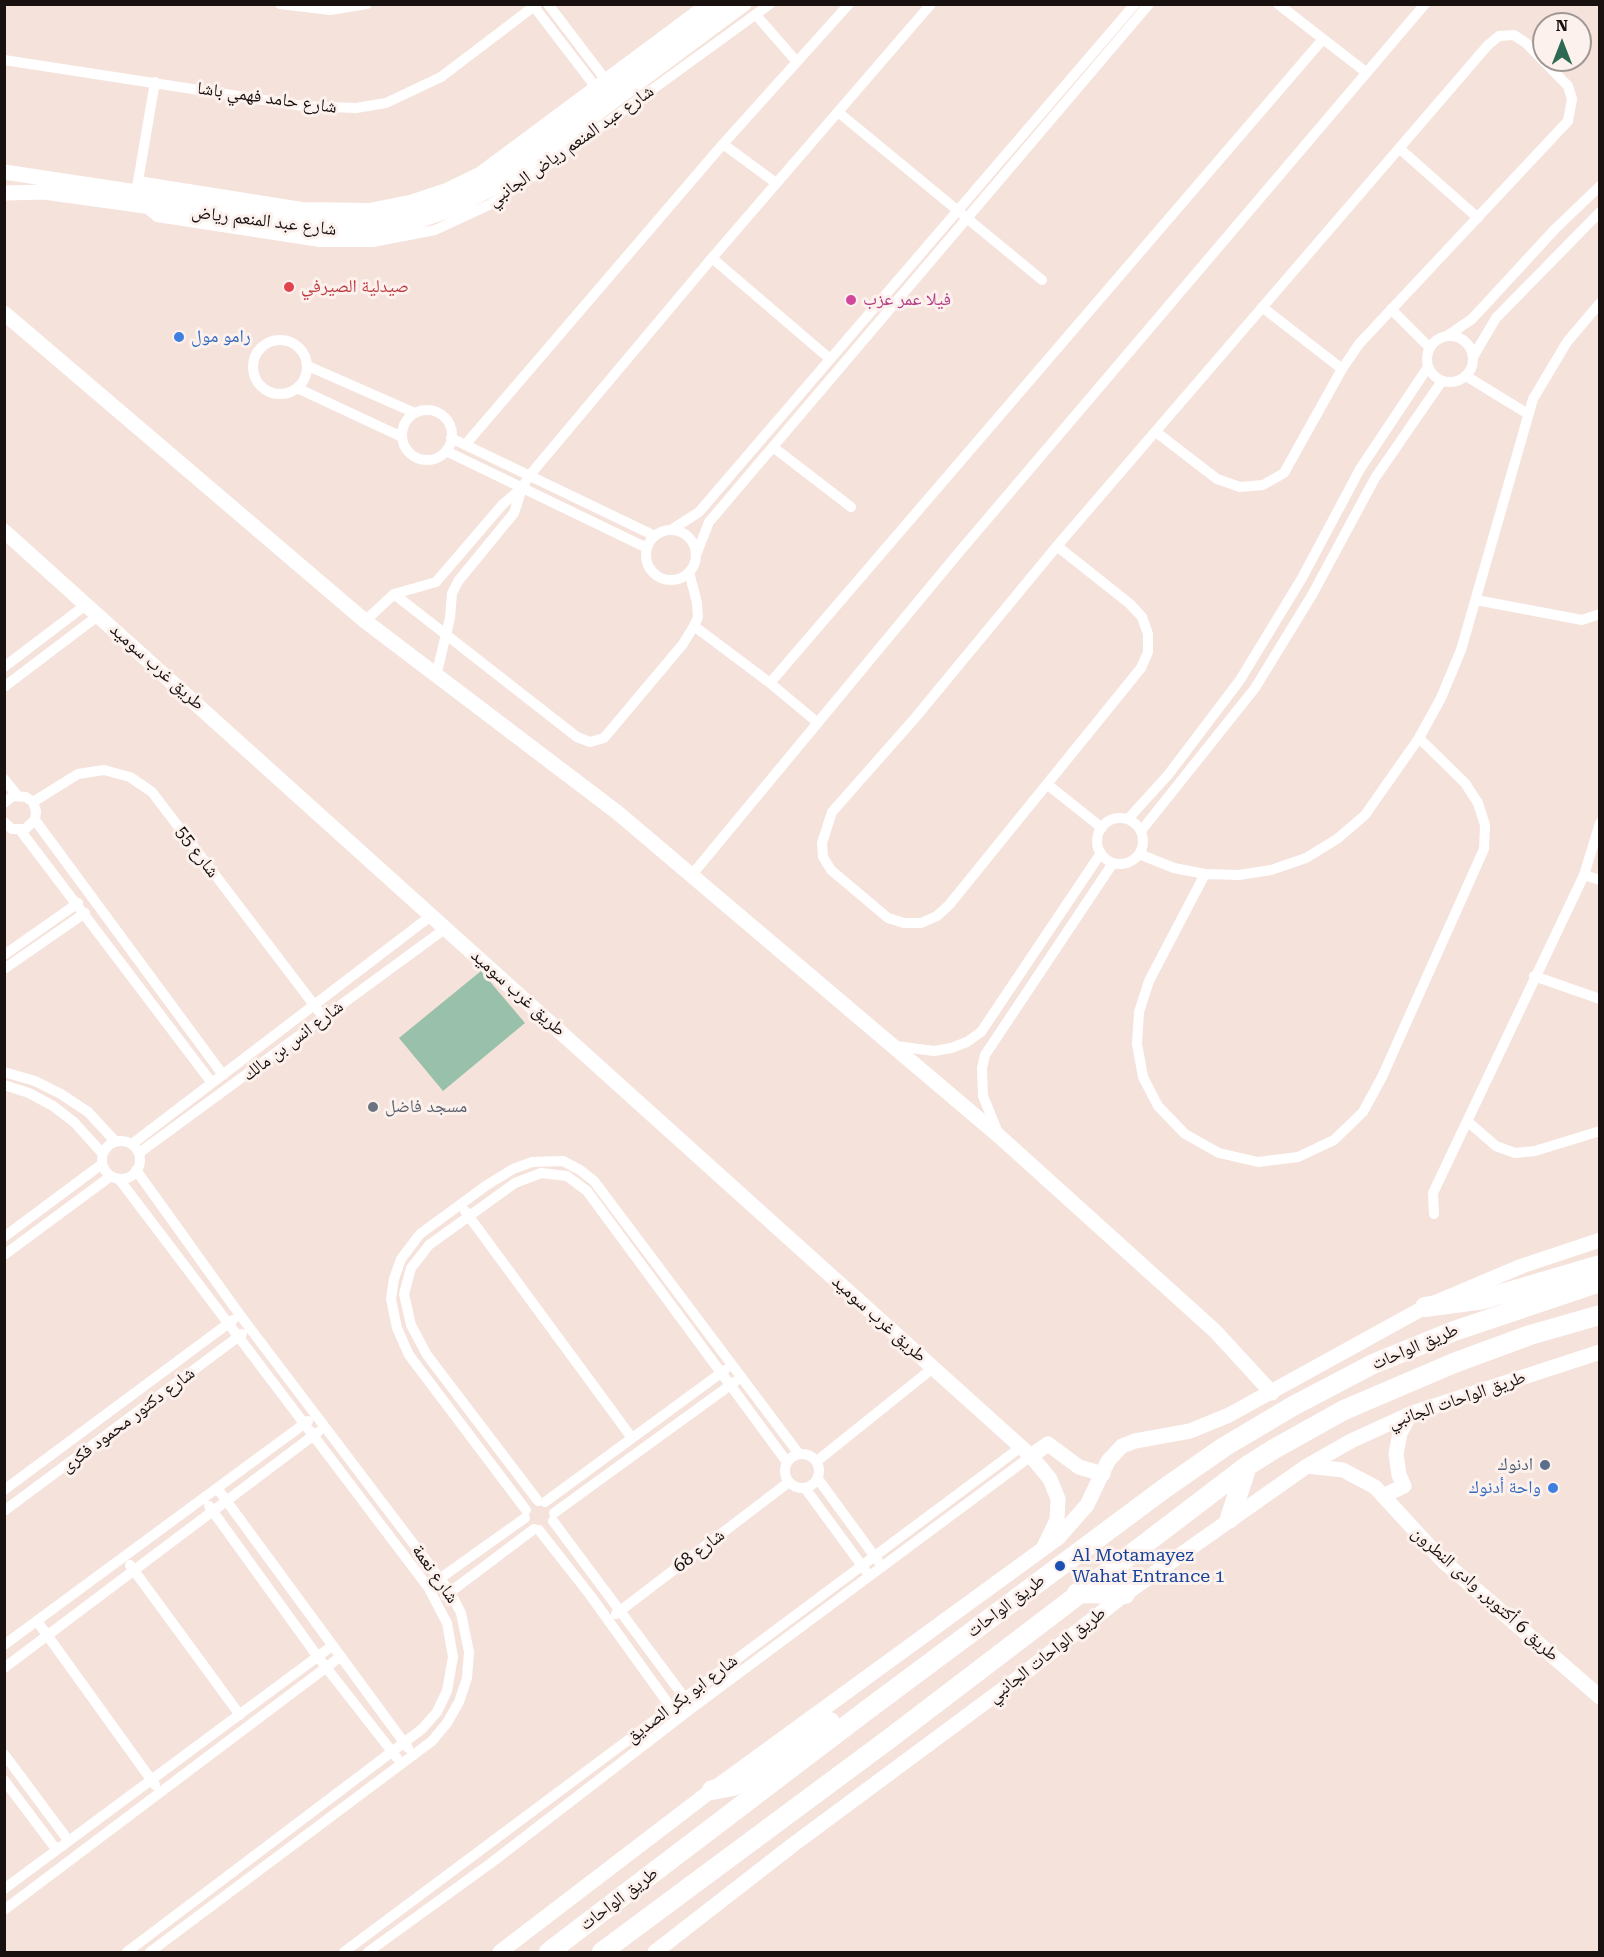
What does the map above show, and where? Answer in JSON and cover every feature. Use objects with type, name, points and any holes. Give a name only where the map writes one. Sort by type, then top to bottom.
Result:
[{"type":"highway","points":[[1425,1308],[1503,1294],[1599,1265]]},
{"type":"highway","name":"طريق الواحات","points":[[549,1953],[867,1710],[1165,1488],[1224,1447],[1293,1406],[1373,1364],[1428,1340],[1526,1304],[1599,1282]]},
{"type":"highway","name":"طريق الواحات","points":[[602,1953],[889,1739],[1077,1593],[1247,1466],[1309,1427],[1433,1372],[1502,1345],[1599,1315]]},
{"type":"highway","points":[[1230,1518],[1247,1466]]},
{"type":"highway","points":[[1077,1593],[1125,1594]]},
{"type":"highway","points":[[712,1790],[733,1786],[752,1778],[832,1721],[867,1710]]},
{"type":"street","points":[[280,4],[330,10],[367,4]]},
{"type":"street","points":[[548,4],[611,97]]},
{"type":"street","name":"شارع عبد المنعم رياض الجانبي","points":[[611,97],[705,4]]},
{"type":"street","name":"شارع عبد المنعم رياض","points":[[4,172],[138,196],[197,218],[318,230],[369,230],[415,222],[456,208],[498,185],[611,97],[723,4]]},
{"type":"street","points":[[770,4],[750,10],[797,62]]},
{"type":"street","points":[[465,445],[723,144],[849,4]]},
{"type":"street","points":[[436,676],[446,634],[452,593],[459,580],[514,513],[522,488],[529,476],[712,258],[931,4]]},
{"type":"street","points":[[1136,4],[1046,117],[968,217],[709,522],[689,572],[678,579],[658,577],[649,567],[647,548],[655,536],[671,530],[699,512],[959,210],[1046,117],[1149,4]]},
{"type":"street","points":[[1278,4],[1367,73]]},
{"type":"street","points":[[690,877],[955,557],[1425,4]]},
{"type":"street","points":[[535,5],[611,97]]},
{"type":"street","name":"شارع حامد فهمي باشا","points":[[4,60],[321,108],[356,108],[386,103],[441,78],[535,5]]},
{"type":"street","name":"شارع عبد المنعم رياض","points":[[4,193],[44,192],[138,196],[296,211],[333,219],[373,218],[412,211],[450,198],[486,180],[611,97],[750,10]]},
{"type":"street","points":[[1057,546],[1130,603],[1142,617],[1148,634],[1148,652],[1131,684],[949,905],[937,916],[921,922],[904,923],[888,918],[831,870],[823,857],[822,843],[832,812],[915,718],[1057,546],[1488,45],[1499,36],[1514,35],[1526,43],[1568,86],[1572,99],[1572,111],[1568,121],[1359,344],[1342,369],[1284,473],[1263,485],[1240,487],[1217,479],[1156,432]]},
{"type":"street","points":[[770,683],[1323,39]]},
{"type":"street","points":[[138,196],[155,82]]},
{"type":"street","points":[[838,112],[1042,280]]},
{"type":"street","points":[[723,144],[776,183]]},
{"type":"street","points":[[1399,147],[1478,218]]},
{"type":"street","points":[[1128,819],[1175,765],[1240,680],[1302,578],[1360,470],[1428,367],[1430,348],[1434,342],[1472,320],[1542,243],[1599,186]]},
{"type":"street","points":[[1428,367],[1442,381],[1454,382],[1466,376],[1470,371],[1473,357],[1496,318],[1599,212]]},
{"type":"street","points":[[712,258],[830,359]]},
{"type":"street","points":[[1139,854],[1174,868],[1206,874],[1239,875],[1271,870],[1305,858],[1337,839],[1365,815],[1419,738],[1441,698],[1461,650],[1528,414],[1545,375],[1567,342],[1599,303]]},
{"type":"street","points":[[1262,307],[1342,369]]},
{"type":"street","points":[[1390,309],[1430,348]]},
{"type":"street","points":[[4,313],[365,621],[596,796],[999,1136],[1215,1331],[1272,1393]]},
{"type":"street","points":[[1447,336],[1455,336],[1467,344],[1473,357]]},
{"type":"street","points":[[271,341],[288,341],[302,350],[308,366],[307,375],[297,388],[290,393],[273,394],[258,384],[252,368],[257,352],[271,341]]},
{"type":"street","points":[[308,366],[415,413],[430,411],[444,417],[449,423],[451,438],[446,451],[431,460],[423,460],[408,452],[402,437],[405,423],[415,413]]},
{"type":"street","points":[[1466,376],[1528,414]]},
{"type":"street","points":[[1141,831],[1255,688],[1312,595],[1375,478],[1442,381]]},
{"type":"street","points":[[297,388],[402,437]]},
{"type":"street","points":[[451,438],[655,536]]},
{"type":"street","points":[[773,447],[850,507]]},
{"type":"street","points":[[446,451],[647,548]]},
{"type":"street","points":[[365,621],[394,594],[436,582],[504,504],[522,488]]},
{"type":"street","points":[[671,530],[688,538],[696,555]]},
{"type":"street","name":"طريق غرب سوميد","points":[[4,531],[1026,1451],[1050,1479],[1058,1499],[1056,1520],[1043,1549]]},
{"type":"street","points":[[394,594],[577,737],[590,742],[604,738],[683,644],[694,626],[698,617],[697,603],[689,572]]},
{"type":"street","points":[[436,582],[452,593]]},
{"type":"street","points":[[1476,600],[1582,620],[1599,614]]},
{"type":"street","points":[[4,667],[93,610]]},
{"type":"street","points":[[4,687],[93,610]]},
{"type":"street","points":[[694,626],[770,683],[818,723]]},
{"type":"street","points":[[1206,874],[1149,981],[1139,1012],[1137,1044],[1143,1077],[1158,1106],[1185,1134],[1219,1153],[1258,1162],[1298,1157],[1334,1140],[1363,1112],[1383,1077],[1484,849],[1485,825],[1478,803],[1465,783],[1419,738]]},
{"type":"street","name":"شارع 55","points":[[33,802],[78,774],[104,770],[130,777],[152,792],[324,1018]]},
{"type":"street","points":[[4,778],[17,795]]},
{"type":"street","points":[[1048,785],[1101,828]]},
{"type":"street","points":[[4,803],[17,795],[26,796],[33,802],[36,811],[35,820],[29,827],[20,830]]},
{"type":"street","points":[[1113,819],[1128,819],[1141,831],[1143,843],[1139,854],[1130,862],[1113,862],[1101,853],[1098,838],[1101,828],[1113,819]]},
{"type":"street","points":[[35,820],[225,1090]]},
{"type":"street","points":[[5,823],[20,830],[217,1079]]},
{"type":"street","points":[[1434,1214],[1433,1193],[1534,976],[1584,875],[1599,823]]},
{"type":"street","points":[[890,1045],[934,1051],[967,1042],[981,1032],[1101,853]]},
{"type":"street","points":[[999,1136],[983,1096],[982,1068],[985,1055],[1113,862]]},
{"type":"street","points":[[1584,875],[1599,879]]},
{"type":"street","points":[[4,955],[93,902]]},
{"type":"street","points":[[4,969],[82,908]]},
{"type":"street","name":"شارع انس بن مالك","points":[[132,1144],[432,915]]},
{"type":"street","name":"شارع انس بن مالك","points":[[139,1153],[446,928]]},
{"type":"street","points":[[1534,976],[1599,999]]},
{"type":"street","points":[[4,1072],[35,1081],[62,1094],[88,1113],[115,1141],[132,1144],[139,1153],[140,1162],[136,1170],[127,1178],[115,1177],[4,1255]]},
{"type":"street","points":[[4,1085],[29,1093],[53,1106],[74,1122],[115,1177]]},
{"type":"street","points":[[1467,1121],[1496,1146],[1515,1153],[1535,1151],[1599,1131]]},
{"type":"street","points":[[4,1237],[102,1159],[108,1145],[115,1141]]},
{"type":"street","points":[[679,1719],[609,1620],[536,1529],[414,1363],[404,1346],[394,1319],[392,1289],[401,1259],[420,1234],[509,1172],[532,1162],[563,1161],[588,1176],[612,1205],[799,1454]]},
{"type":"street","name":"شارع نعمة","points":[[136,1170],[240,1315],[450,1592],[461,1613],[468,1639],[467,1678],[459,1702],[447,1723],[432,1741],[150,1953]]},
{"type":"street","points":[[509,1172],[515,1184]]},
{"type":"street","points":[[693,1708],[554,1517],[427,1355],[416,1335],[404,1303],[408,1276],[416,1259],[429,1245],[515,1184],[541,1173],[567,1176],[587,1191],[787,1462],[785,1475],[789,1482],[796,1487],[805,1488],[818,1479],[820,1470],[817,1461],[809,1455],[799,1454],[787,1462]]},
{"type":"street","name":"شارع نعمة","points":[[115,1177],[229,1323],[428,1587],[438,1602],[447,1623],[452,1645],[450,1680],[436,1712],[404,1744],[132,1951]]},
{"type":"street","points":[[460,1204],[632,1438]]},
{"type":"street","points":[[602,1212],[612,1205]]},
{"type":"street","points":[[500,1953],[712,1790],[1043,1549],[1079,1517],[1112,1456],[1128,1443],[1201,1427],[1272,1393],[1425,1308],[1522,1266],[1599,1240]]},
{"type":"street","name":"شارع دكتور محمود فكرى","points":[[4,1490],[240,1315]]},
{"type":"street","name":"شارع دكتور محمود فكرى","points":[[4,1511],[250,1328]]},
{"type":"street","name":"طريق الواحات الجانبي","points":[[655,1953],[794,1844],[1022,1675],[1125,1594],[1307,1466],[1351,1441],[1410,1414],[1599,1352]]},
{"type":"street","points":[[428,1587],[541,1502],[732,1365]]},
{"type":"street","points":[[817,1461],[933,1368]]},
{"type":"street","points":[[438,1602],[536,1529],[549,1527],[554,1517],[741,1377]]},
{"type":"street","points":[[1383,1496],[1404,1486],[1399,1475],[1396,1454],[1400,1433],[1410,1414]]},
{"type":"street","points":[[4,1645],[315,1415]]},
{"type":"street","points":[[4,1668],[324,1427]]},
{"type":"street","points":[[1026,1451],[1048,1444],[1079,1467],[1103,1474]]},
{"type":"street","name":"شارع ابو بكر الصديق","points":[[344,1953],[861,1564],[1026,1451]]},
{"type":"street","name":"شارع ابو بكر الصديق","points":[[368,1953],[491,1863],[882,1566],[1026,1451]]},
{"type":"street","name":"طريق 6 أكتوبر, وادى النطرون","points":[[1307,1466],[1331,1468],[1355,1475],[1375,1487],[1443,1560],[1599,1697]]},
{"type":"street","points":[[818,1479],[882,1566]]},
{"type":"street","name":"شارع 68","points":[[609,1620],[789,1482]]},
{"type":"street","points":[[217,1488],[413,1755]]},
{"type":"street","points":[[805,1488],[869,1575]]},
{"type":"street","points":[[203,1498],[318,1657],[402,1764]]},
{"type":"street","points":[[124,1557],[240,1715]]},
{"type":"street","points":[[37,1621],[161,1793]]},
{"type":"street","points":[[4,1889],[332,1647]]},
{"type":"street","points":[[4,1910],[340,1657]]},
{"type":"street","points":[[4,1754],[68,1840]]},
{"type":"street","points":[[4,1780],[56,1850]]},
{"type":"green space","points":[[481,971],[525,1023],[443,1091],[399,1038]]},
{"type":"place","name":"صيدلية الصيرفي","points":[[289,287]]},
{"type":"place","name":"فيلا عمر عزب","points":[[851,300]]},
{"type":"place","name":"رامو مول","points":[[179,337]]},
{"type":"place","name":"مسجد فاضل","points":[[373,1107]]},
{"type":"place","name":"ادنوك","points":[[1545,1465]]},
{"type":"place","name":"واحة أدنوك","points":[[1553,1488]]},
{"type":"place","name":"Al Motamayez Wahat Entrance 1","points":[[1060,1566]]}]
